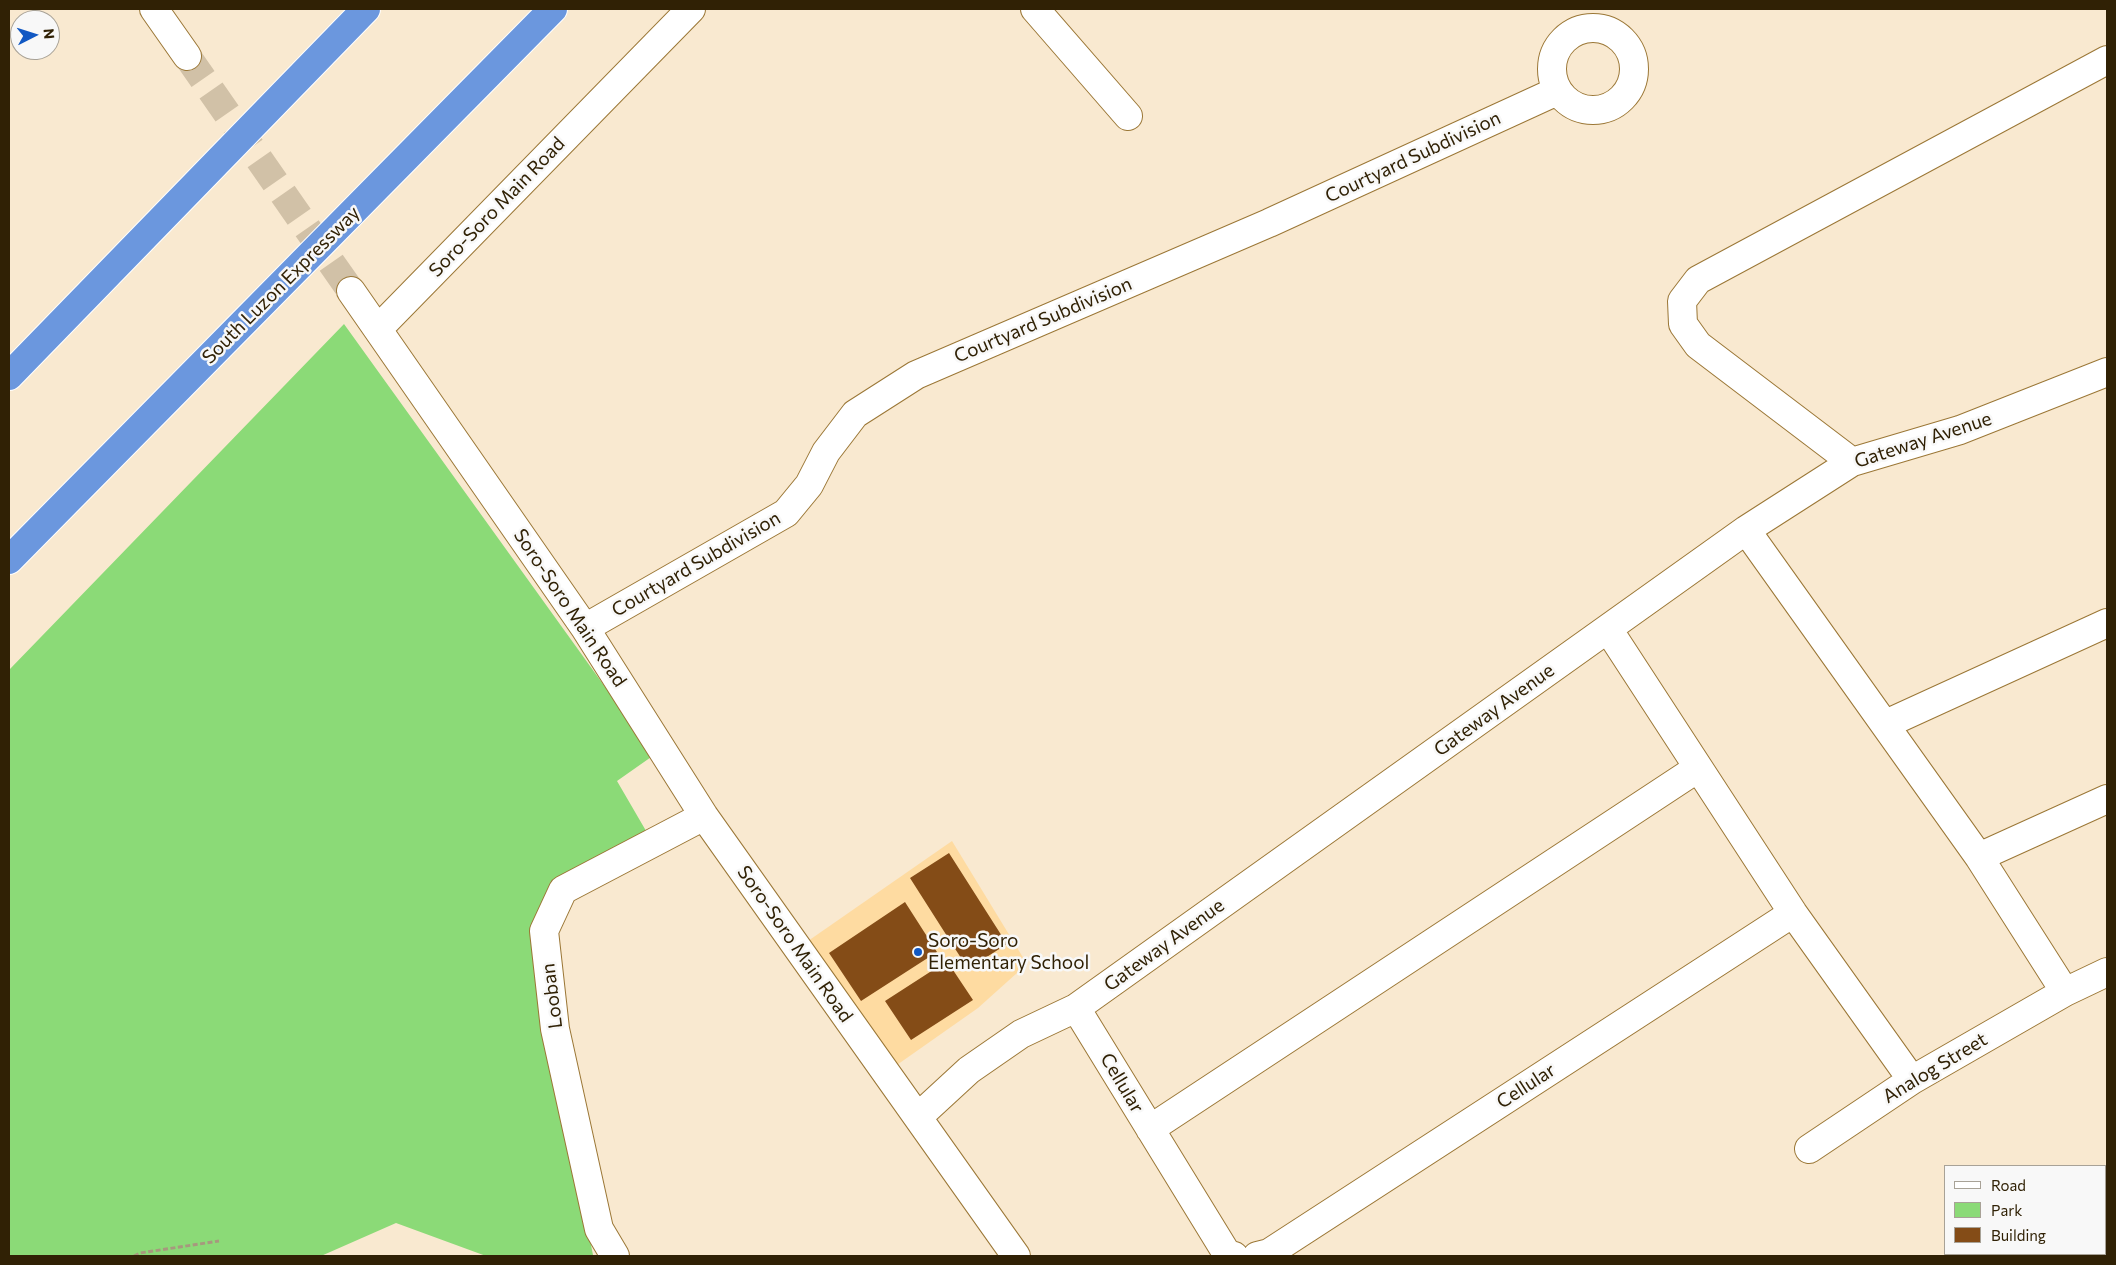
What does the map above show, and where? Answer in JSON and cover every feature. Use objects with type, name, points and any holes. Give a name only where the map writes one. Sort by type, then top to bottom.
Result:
[{"type":"highway","points":[[9,376],[366,9]]},
{"type":"highway","name":"South Luzon Expressway","points":[[9,560],[554,9]]},
{"type":"street","points":[[154,9],[187,56]]},
{"type":"street","name":"Soro-Soro Main Road","points":[[691,9],[378,329],[585,628],[704,816],[1016,1256]]},
{"type":"street","points":[[1035,9],[1128,116]]},
{"type":"street","points":[[1852,462],[1698,346],[1683,324],[1682,301],[1698,280],[2107,60]]},
{"type":"street","name":"Courtyard Subdivision","points":[[585,628],[786,514],[809,485],[826,452],[855,414],[916,375],[1269,223],[1557,91]]},
{"type":"street","points":[[351,291],[378,329]]},
{"type":"street","name":"Gateway Avenue","points":[[918,1117],[969,1070],[1021,1034],[1076,1008],[1746,530],[1852,462],[1960,430],[2107,372]]},
{"type":"street","points":[[1746,530],[1980,857],[2065,992]]},
{"type":"street","points":[[1886,724],[2107,622]]},
{"type":"street","points":[[1608,629],[1793,913],[1912,1080]]},
{"type":"street","points":[[1150,1129],[1698,768]]},
{"type":"street","points":[[1980,857],[2107,799]]},
{"type":"street","name":"Looban","points":[[615,1256],[599,1229],[555,1030],[544,931],[563,890],[704,816]]},
{"type":"street","name":"Cellular","points":[[1257,1256],[1269,1253],[1793,913]]},
{"type":"street","name":"Analog Street","points":[[1809,1149],[1912,1080],[2065,992],[2107,972]]},
{"type":"street","name":"Cellular","points":[[1076,1008],[1227,1254],[1234,1256]]},
{"type":"path","points":[[134,1256],[219,1241]]},
{"type":"shaded area","name":"Soro-Soro Elementary School","points":[[952,841],[1027,964],[978,1008],[894,1067],[808,941]]},
{"type":"green space","points":[[344,324],[654,755],[617,781],[649,836],[555,890],[559,1085],[593,1255],[486,1256],[396,1223],[321,1256],[9,1256],[9,670]]},
{"type":"building","points":[[949,853],[1007,944],[968,969],[910,878]]},
{"type":"building","points":[[905,902],[937,952],[861,1001],[829,953]]},
{"type":"building","points":[[947,961],[973,1000],[911,1040],[885,1001]]},
{"type":"tunnel","points":[[187,56],[351,291]]},
{"type":"place","name":"Soro-Soro Elementary School","points":[[918,952]]}]
